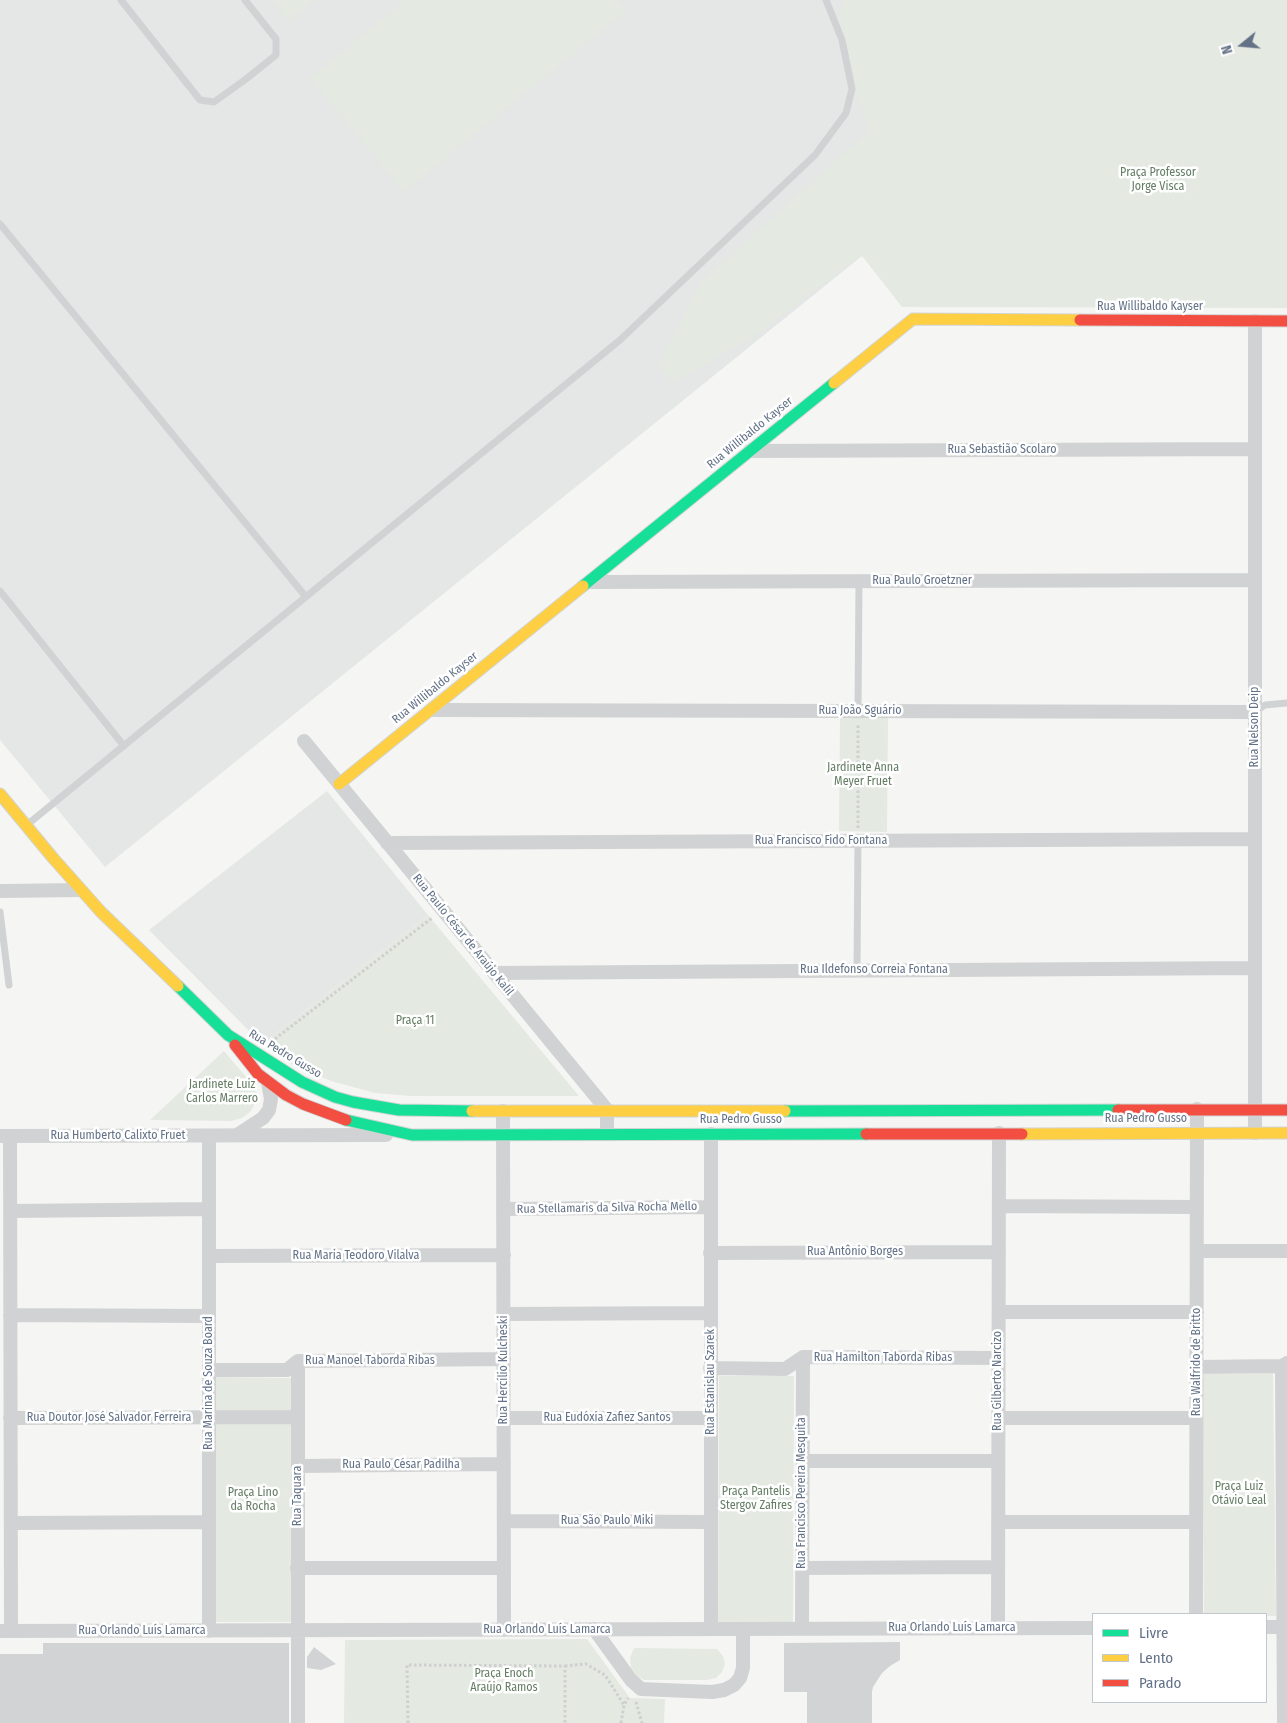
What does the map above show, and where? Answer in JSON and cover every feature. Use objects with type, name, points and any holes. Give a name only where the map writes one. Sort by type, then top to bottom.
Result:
[{"type":"main road","name":"Rua Willibaldo Kayser","points":[[339,784],[913,319],[1287,321]]},
{"type":"main road","name":"Rua Pedro Gusso","points":[[0,794],[80,890],[126,938],[228,1035],[302,1082],[335,1097],[354,1102],[399,1110],[503,1111],[1287,1110]]},
{"type":"main road","name":"Rua Pedro Gusso","points":[[228,1035],[248,1063],[268,1083],[286,1095],[324,1113],[350,1122],[412,1135],[1287,1133]]},
{"type":"street","name":"Rua Nelson Deip","points":[[1254,321],[1255,1133]]},
{"type":"street","name":"Rua Sebastião Scolaro","points":[[750,451],[1254,450]]},
{"type":"street","name":"Rua Paulo Groetzner","points":[[589,582],[1255,580]]},
{"type":"street","name":"Rua João Sguário","points":[[431,710],[1255,712]]},
{"type":"street","name":"Rua Paulo César de Araújo Kalil","points":[[304,740],[607,1110]]},
{"type":"street","name":"Rua Francisco Fido Fontana","points":[[387,843],[1255,839]]},
{"type":"street","points":[[0,891],[80,890]]},
{"type":"street","name":"Rua Ildefonso Correia Fontana","points":[[494,973],[1255,968]]},
{"type":"street","points":[[237,1136],[263,1118],[269,1110],[271,1099],[268,1083]]},
{"type":"street","points":[[607,1110],[607,1134]]},
{"type":"street","name":"Rua Walfrido de Britto","points":[[1196,1613],[1197,1110]]},
{"type":"street","name":"Rua Hercílio Kulcheski","points":[[503,1111],[504,1630]]},
{"type":"street","name":"Rua Gilberto Narcizo","points":[[998,1628],[999,1133]]},
{"type":"street","name":"Rua Estanislau Szarek","points":[[710,1134],[711,1629]]},
{"type":"street","name":"Rua Humberto Calixto Fruet","points":[[5,1136],[412,1135]]},
{"type":"street","points":[[5,1136],[10,1211],[5,1257],[10,1315],[5,1358],[10,1418],[5,1463],[11,1523],[5,1570],[5,1631]]},
{"type":"street","name":"Rua Marina de Souza Board","points":[[209,1136],[209,1631]]},
{"type":"street","points":[[999,1206],[1197,1207]]},
{"type":"street","name":"Rua Stellamaris da Silva Rocha Mello","points":[[503,1209],[711,1207]]},
{"type":"street","points":[[10,1211],[209,1209]]},
{"type":"street","points":[[1197,1251],[1287,1251]]},
{"type":"street","name":"Rua Antônio Borges","points":[[710,1253],[999,1252]]},
{"type":"street","name":"Rua Maria Teodoro Vilalva","points":[[209,1256],[504,1255]]},
{"type":"street","points":[[504,1314],[710,1312]]},
{"type":"street","points":[[998,1312],[1197,1312]]},
{"type":"street","points":[[10,1315],[209,1316]]},
{"type":"street","name":"Rua Hamilton Taborda Ribas","points":[[710,1368],[785,1369],[803,1358],[998,1358]]},
{"type":"street","name":"Rua Francisco Pereira Mesquita","points":[[802,1629],[803,1358]]},
{"type":"street","name":"Rua Manoel Taborda Ribas","points":[[209,1370],[287,1370],[298,1361],[504,1360]]},
{"type":"street","name":"Rua Taquara","points":[[298,1361],[298,1723]]},
{"type":"street","points":[[1197,1367],[1284,1365],[1284,1723]]},
{"type":"street","name":"Rua Doutor José Salvador Ferreira","points":[[10,1418],[298,1417]]},
{"type":"street","name":"Rua Eudóxia Zafiez Santos","points":[[504,1418],[710,1418]]},
{"type":"street","points":[[998,1418],[1196,1418]]},
{"type":"street","points":[[803,1461],[998,1461]]},
{"type":"street","name":"Rua Paulo César Padilha","points":[[298,1466],[504,1464]]},
{"type":"street","name":"Rua São Paulo Miki","points":[[504,1521],[711,1522]]},
{"type":"street","points":[[11,1523],[209,1522]]},
{"type":"street","points":[[998,1522],[1196,1522]]},
{"type":"street","points":[[802,1568],[998,1567]]},
{"type":"street","points":[[298,1568],[504,1568]]},
{"type":"street","points":[[1267,1627],[1285,1627]]},
{"type":"street","name":"Rua Orlando Luís Lamarca","points":[[5,1631],[1092,1628]]},
{"type":"street","points":[[594,1630],[634,1687],[679,1692],[712,1692],[724,1690],[734,1685],[740,1678],[743,1668],[743,1629]]},
{"type":"lane","points":[[121,0],[200,100],[214,102],[276,55],[276,40],[245,0]]},
{"type":"lane","points":[[26,826],[620,340],[815,155],[846,114],[852,89],[842,40],[826,0]]},
{"type":"lane","points":[[0,224],[306,597]]},
{"type":"lane","points":[[858,711],[860,581]]},
{"type":"lane","points":[[0,591],[124,746]]},
{"type":"lane","name":"Rua João Sguário","points":[[1255,712],[1265,705],[1287,703]]},
{"type":"lane","points":[[857,970],[858,841]]},
{"type":"lane","points":[[0,912],[9,984]]},
{"type":"path","points":[[858,711],[858,841]]},
{"type":"path","points":[[256,1053],[442,910]]},
{"type":"path","points":[[408,1723],[407,1665],[565,1666],[586,1664],[606,1675],[624,1705]]},
{"type":"path","points":[[565,1666],[565,1723]]},
{"type":"path","points":[[621,1723],[624,1705],[634,1687]]},
{"type":"path","points":[[634,1687],[642,1723]]},
{"type":"shaded area","points":[[0,0],[1176,0],[105,867],[0,740]]},
{"type":"shaded area","points":[[327,791],[428,915],[262,1044],[149,930]]},
{"type":"green space","points":[[272,0],[314,0],[289,21]]},
{"type":"green space","points":[[405,0],[617,0],[626,11],[404,192],[310,78]]},
{"type":"green space","name":"Praça Professor Jorge Visca","points":[[843,0],[1287,0],[1287,308],[902,307],[862,256],[756,335],[673,383],[657,366],[701,282],[870,130],[856,90],[840,19]]},
{"type":"green space","name":"Jardinete Anna Meyer Fruet","points":[[840,718],[888,718],[887,832],[839,831]]},
{"type":"green space","name":"Praça 11","points":[[428,915],[579,1096],[411,1096],[375,1093],[331,1081],[293,1065],[262,1044]]},
{"type":"green space","name":"Jardinete Luiz Carlos Marrero","points":[[224,1051],[252,1084],[257,1093],[256,1101],[251,1111],[242,1118],[231,1121],[150,1120]]},
{"type":"green space","name":"Praça Luiz Otávio Leal","points":[[1273,1373],[1276,1616],[1267,1616],[1267,1613],[1204,1613],[1202,1374]]},
{"type":"green space","name":"Praça Pantelis Stergov Zafires","points":[[719,1376],[794,1376],[793,1623],[718,1622]]},
{"type":"green space","name":"Praça Lino da Rocha","points":[[215,1377],[291,1378],[291,1622],[215,1622]]},
{"type":"green space","name":"Praça Enoch Araújo Ramos","points":[[587,1639],[630,1698],[665,1699],[664,1723],[344,1723],[345,1640]]},
{"type":"green space","points":[[634,1648],[717,1649],[723,1656],[725,1664],[722,1672],[716,1678],[707,1680],[644,1680],[637,1676],[631,1668],[630,1658]]},
{"type":"building","points":[[900,1642],[900,1660],[882,1673],[873,1687],[872,1723],[807,1723],[807,1692],[784,1692],[784,1643]]},
{"type":"building","points":[[43,1643],[289,1643],[289,1723],[0,1723],[0,1654],[43,1654]]},
{"type":"building","points":[[314,1647],[336,1664],[321,1670],[307,1668],[307,1657]]},
{"type":"traffic: fast","points":[[583,586],[834,383]]},
{"type":"traffic: fast","points":[[178,986],[228,1035],[302,1082],[335,1097],[399,1110],[472,1111]]},
{"type":"traffic: fast","points":[[785,1111],[1118,1110]]},
{"type":"traffic: fast","points":[[346,1120],[412,1135],[866,1134]]},
{"type":"traffic: slow","points":[[834,383],[913,319],[1080,320]]},
{"type":"traffic: slow","points":[[339,784],[583,586]]},
{"type":"traffic: slow","points":[[0,794],[101,912],[178,986]]},
{"type":"traffic: slow","points":[[472,1111],[785,1111]]},
{"type":"traffic: slow","points":[[1022,1134],[1287,1133]]},
{"type":"traffic: jam","points":[[1080,320],[1287,321]]},
{"type":"traffic: jam","points":[[235,1045],[258,1074],[286,1095],[303,1104],[346,1120]]},
{"type":"traffic: jam","points":[[1118,1110],[1287,1110]]},
{"type":"traffic: jam","points":[[866,1134],[1022,1134]]}]
